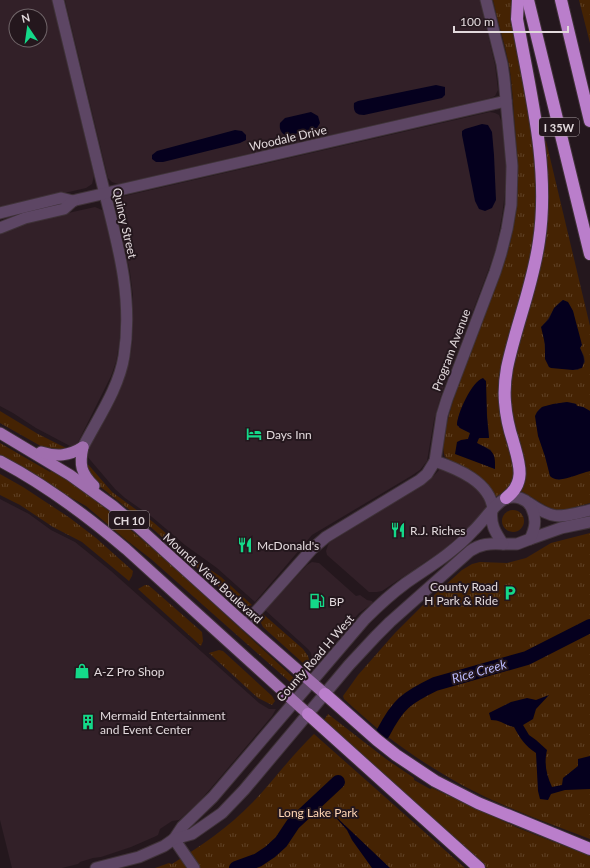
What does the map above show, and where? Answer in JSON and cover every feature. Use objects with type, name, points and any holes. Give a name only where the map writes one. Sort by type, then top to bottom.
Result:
[{"type":"highway","points":[[506,498],[513,492],[518,482],[520,471],[505,402],[506,375],[509,355],[532,276],[539,241],[542,201],[539,145],[517,19],[518,0]]},
{"type":"highway","name":"I 35W","points":[[528,0],[590,254]]},
{"type":"highway","name":"I 35W","points":[[561,0],[590,121]]},
{"type":"highway","points":[[578,74],[590,103]]},
{"type":"highway","points":[[325,694],[377,740],[396,755],[435,781],[478,804],[590,849]]},
{"type":"highway","points":[[308,714],[479,868]]},
{"type":"main road","name":"Mounds View Boulevard","points":[[0,433],[77,479],[138,527],[325,694]]},
{"type":"main road","points":[[20,444],[45,454],[58,456],[69,454],[83,447]]},
{"type":"main road","points":[[83,447],[81,462],[86,478],[138,527]]},
{"type":"main road","name":"CH 10","points":[[0,461],[39,483],[95,523],[308,714]]},
{"type":"street","name":"Quincy Street","points":[[58,0],[105,194],[123,272],[127,297],[124,357],[120,372],[114,388],[83,447]]},
{"type":"street","name":"Program Avenue","points":[[245,624],[308,554],[326,537],[420,480],[427,474],[435,461],[442,415],[495,272],[507,229],[511,206],[512,166],[502,64],[486,0]]},
{"type":"street","name":"Woodale Drive","points":[[76,200],[506,101]]},
{"type":"street","points":[[0,213],[61,198],[73,201],[64,209],[24,218],[0,228]]},
{"type":"street","points":[[435,461],[458,470],[482,486],[491,499],[493,509],[491,519],[492,526],[503,544],[517,544],[554,530],[590,522]]},
{"type":"street","points":[[493,509],[498,503],[511,497],[519,498],[554,516],[590,510]]},
{"type":"street","points":[[529,503],[535,520],[535,527],[530,538]]},
{"type":"street","name":"County Road H West","points":[[174,839],[182,827],[213,797],[351,635],[378,606],[405,584],[463,542],[493,509]]},
{"type":"street","name":"County Road H West","points":[[96,868],[148,853],[164,846],[174,839],[192,834],[222,813],[244,790],[363,650],[390,622],[470,551],[478,546],[486,544],[503,544]]},
{"type":"street","points":[[174,839],[194,868]]},
{"type":"shaded area","points":[[0,0],[52,0],[94,176],[92,184],[86,188],[0,208]]},
{"type":"shaded area","points":[[65,0],[480,0],[495,65],[498,90],[495,96],[490,98],[118,184],[112,182],[108,178]]},
{"type":"shaded area","points":[[436,85],[445,87],[445,95],[442,98],[364,115],[357,114],[354,109],[354,103],[358,101]]},
{"type":"shaded area","points":[[311,112],[318,116],[320,123],[317,128],[287,136],[282,133],[280,123],[285,118]]},
{"type":"shaded area","points":[[490,112],[499,115],[502,123],[506,167],[502,216],[496,248],[441,395],[434,420],[427,461],[420,470],[411,476],[312,535],[255,602],[217,568],[185,545],[152,517],[125,498],[115,489],[86,455],[122,383],[130,360],[133,336],[133,296],[130,272],[116,207],[117,200],[120,197]]},
{"type":"shaded area","points":[[482,124],[488,125],[492,132],[496,200],[492,208],[485,211],[479,209],[475,201],[462,135],[462,131],[465,129]]},
{"type":"shaded area","points":[[235,130],[242,131],[246,135],[246,140],[240,143],[163,162],[156,162],[152,159],[152,155],[157,151]]},
{"type":"shaded area","points":[[95,207],[102,210],[104,214],[117,271],[121,314],[119,344],[116,362],[111,376],[77,444],[74,447],[36,428],[0,406],[0,233],[28,222]]},
{"type":"shaded area","points":[[563,300],[568,302],[573,311],[582,345],[580,348],[584,358],[582,368],[573,370],[551,368],[545,359],[545,344],[541,327],[549,319],[554,308]]},
{"type":"shaded area","points":[[483,378],[486,381],[489,438],[479,438],[477,443],[492,452],[495,458],[495,469],[455,454],[457,442],[468,439],[470,433],[457,425],[460,413],[470,391],[479,380]]},
{"type":"shaded area","points":[[567,402],[576,404],[577,406],[583,407],[590,411],[590,471],[569,478],[558,479],[550,476],[538,436],[535,416],[542,407]]},
{"type":"shaded area","points":[[440,469],[457,473],[484,494],[487,507],[465,531],[443,550],[382,591],[369,592],[327,555],[326,551],[328,545],[330,542],[430,480]]},
{"type":"shaded area","points":[[0,499],[29,514],[51,530],[75,542],[111,571],[259,703],[269,709],[276,709],[272,716],[199,802],[179,820],[172,821],[160,829],[158,835],[131,847],[62,868],[12,868],[0,820]]},
{"type":"shaded area","points":[[312,562],[319,563],[356,596],[360,595],[373,603],[359,613],[323,654],[313,663],[311,653],[308,649],[265,610],[307,565]]},
{"type":"shaded area","points":[[549,695],[536,709],[533,719],[523,725],[529,735],[547,750],[546,768],[552,787],[562,785],[563,778],[578,766],[578,759],[590,756],[590,789],[565,790],[551,794],[548,800],[540,799],[538,791],[536,753],[523,742],[514,727],[491,720],[489,713],[511,702],[527,698],[536,700]]},
{"type":"shaded area","points":[[330,811],[390,868],[372,868],[352,840],[347,830]]},
{"type":"green space","points":[[493,0],[511,0],[539,171],[536,243],[505,356],[515,463],[515,479],[506,491],[495,497],[464,469],[445,457],[444,444],[453,401],[508,251],[517,201],[517,167],[512,87],[510,71]],"holes":[[[473,387],[486,402],[489,437],[480,438],[477,440],[477,443],[491,450],[495,469],[459,454],[466,439],[468,440],[470,433],[460,428],[457,423],[460,412]]]},
{"type":"green space","points":[[579,0],[590,0],[590,43]]},
{"type":"green space","points":[[542,141],[546,141],[590,326],[590,411],[583,407],[577,406],[576,404],[564,403],[542,407],[539,409],[536,416],[538,433],[550,476],[559,480],[590,471],[590,503],[560,511],[548,507],[519,491],[509,379],[533,290]],"holes":[[[563,300],[569,304],[573,311],[580,348],[585,362],[578,370],[549,367],[545,351],[543,325],[554,308],[560,302]]]},
{"type":"green space","points":[[0,411],[38,434],[68,449],[67,451],[46,449],[0,423]]},
{"type":"green space","points":[[0,443],[50,472],[52,470],[92,497],[166,560],[294,678],[290,682],[151,559],[86,506],[66,496],[0,456]]},
{"type":"green space","points":[[86,462],[112,492],[153,522],[199,562],[221,577],[252,605],[243,608],[146,523],[98,485],[89,476]]},
{"type":"green space","points":[[0,474],[23,487],[70,518],[96,538],[133,571],[129,581],[82,542],[53,527],[20,505],[0,495]]},
{"type":"green space","points":[[513,510],[521,513],[524,521],[521,529],[513,532],[505,529],[502,521],[505,513]]},
{"type":"green space","points":[[590,533],[590,839],[496,802],[460,784],[417,758],[392,740],[356,710],[344,699],[343,696],[358,675],[395,633],[462,570],[472,564],[480,562],[507,563],[526,558],[551,543]]},
{"type":"green space","points":[[148,585],[153,589],[202,632],[203,641],[201,646],[138,589]]},
{"type":"green space","points":[[263,614],[303,649],[309,660],[303,663],[263,627],[260,621]]},
{"type":"green space","points":[[219,650],[223,651],[272,696],[275,701],[272,705],[258,698],[209,653]]},
{"type":"green space","points":[[328,714],[386,759],[414,778],[414,780],[430,789],[432,788],[518,828],[590,856],[590,868],[487,868],[404,795],[385,775],[325,722],[324,720]]},
{"type":"green space","name":"Long Lake Park","points":[[314,734],[465,868],[155,868],[169,863],[172,864],[204,843],[234,820],[253,802],[298,750]]},
{"type":"waterway","name":"Rice Creek","points":[[383,733],[398,708],[417,693],[435,684],[527,658],[590,626]]},
{"type":"waterway","name":"Rice Creek","points":[[236,868],[258,860],[270,852],[281,842],[293,824],[338,782]]},
{"type":"place","name":"Days Inn","points":[[254,434]]},
{"type":"place","name":"R.J. Riches","points":[[398,530]]},
{"type":"place","name":"McDonald's","points":[[245,545]]},
{"type":"place","name":"County Road H Park & Ride","points":[[510,593]]},
{"type":"place","name":"BP","points":[[317,601]]},
{"type":"place","name":"A-Z Pro Shop","points":[[82,671]]},
{"type":"place","name":"Mermaid Entertainment and Event Center","points":[[88,722]]}]
